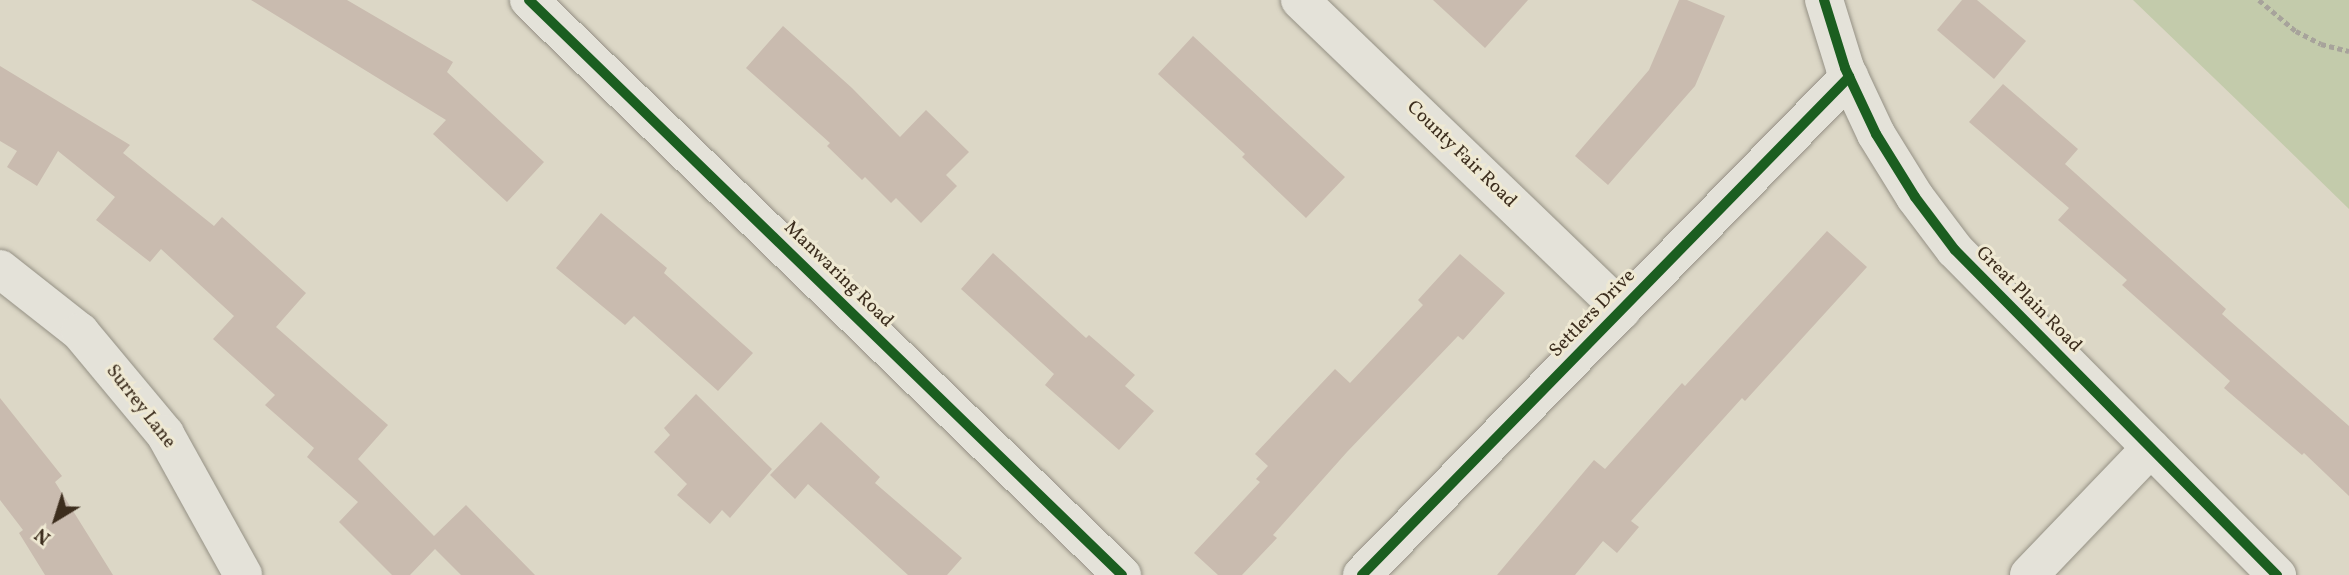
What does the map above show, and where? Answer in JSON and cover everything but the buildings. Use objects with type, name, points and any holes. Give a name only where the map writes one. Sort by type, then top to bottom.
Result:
[{"type":"street","name":"Manwaring Road","points":[[529,0],[1122,575]]},
{"type":"street","name":"County Fair Road","points":[[1300,0],[1622,310]]},
{"type":"street","name":"Great Plain Road","points":[[1824,0],[1849,77],[1877,134],[1904,181],[1955,250],[2277,575]]},
{"type":"street","name":"Settlers Drive","points":[[1362,575],[1849,77]]},
{"type":"street","name":"Surrey Lane","points":[[0,270],[80,332],[165,434],[243,575]]},
{"type":"street","points":[[2029,575],[2151,449]]},
{"type":"path","points":[[2259,0],[2296,31],[2321,44],[2349,51]]},
{"type":"green space","points":[[2133,0],[2349,0],[2349,209],[2269,131]]},
{"type":"cycle path","points":[[529,0],[1122,575]]},
{"type":"cycle path","points":[[1824,0],[1845,68],[1876,134],[1915,197],[1955,250],[2277,575]]},
{"type":"cycle path","points":[[1362,575],[1849,77]]}]
